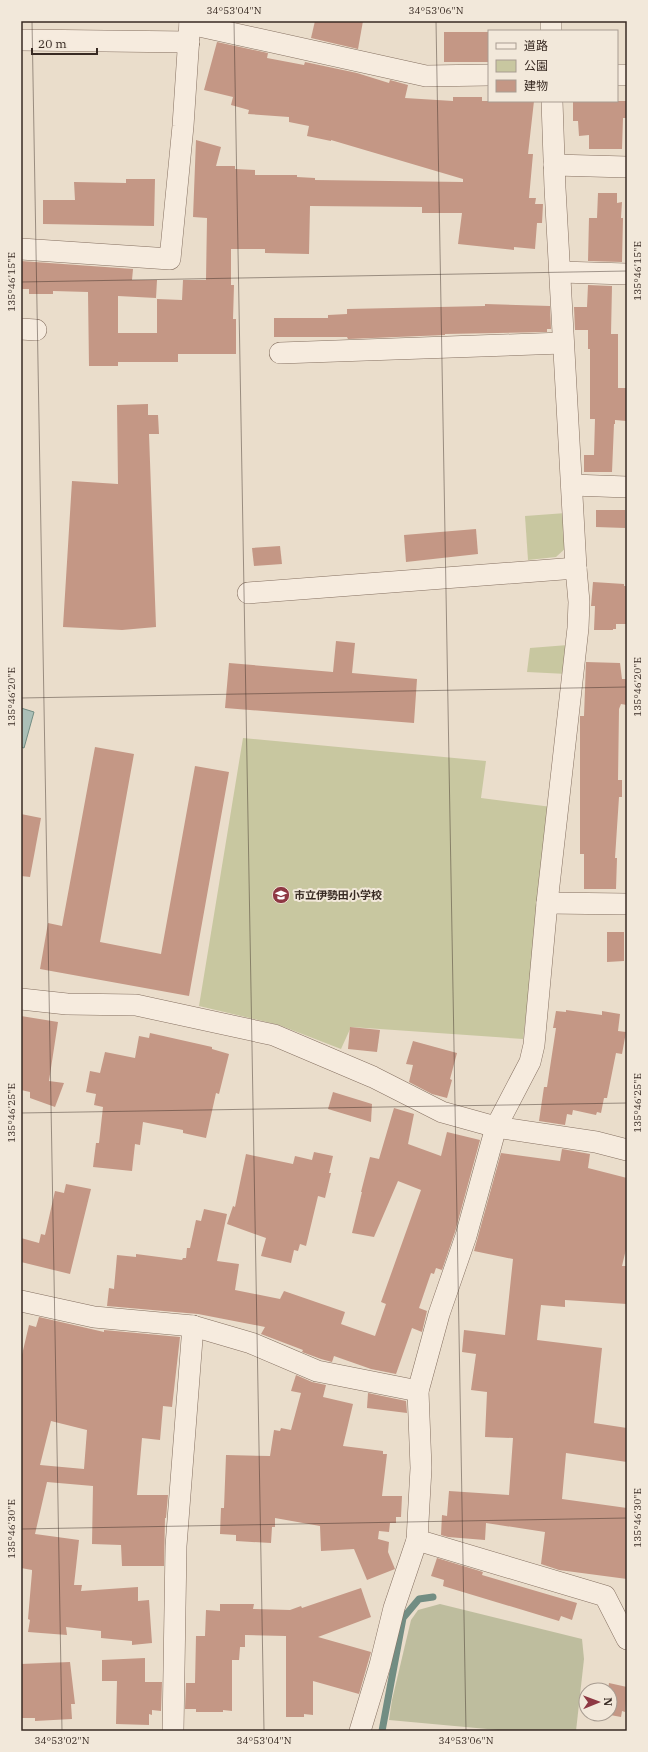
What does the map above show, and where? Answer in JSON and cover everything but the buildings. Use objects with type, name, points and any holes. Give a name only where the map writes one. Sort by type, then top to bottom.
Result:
[{"type":"street","points":[[21,249],[170,259],[183,126],[190,29]]},
{"type":"street","points":[[21,40],[190,29],[426,76],[488,75]]},
{"type":"street","points":[[360,1731],[380,1666],[394,1608],[417,1540],[421,1468],[418,1391],[439,1314],[466,1236],[496,1127],[530,1062],[534,1045],[547,902],[578,628],[579,602],[563,343],[552,102]]},
{"type":"street","points":[[554,165],[627,167]]},
{"type":"street","points":[[560,272],[627,274]]},
{"type":"street","points":[[280,353],[563,343]]},
{"type":"street","points":[[572,485],[627,487]]},
{"type":"street","points":[[248,593],[576,568]]},
{"type":"street","points":[[547,902],[627,904]]},
{"type":"street","points":[[21,999],[67,1004],[136,1005],[274,1035],[373,1077],[442,1112],[496,1127],[596,1142],[627,1150]]},
{"type":"street","points":[[21,1301],[94,1317],[193,1326],[251,1343],[317,1371],[418,1391]]},
{"type":"street","points":[[173,1731],[176,1546],[193,1326]]},
{"type":"street","points":[[417,1540],[605,1596],[627,1639]]},
{"type":"green space","points":[[566,513],[568,546],[556,557],[528,560],[525,516]]},
{"type":"green space","points":[[568,645],[567,674],[527,672],[530,648]]},
{"type":"green space","points":[[243,738],[486,761],[481,798],[552,807],[523,1039],[351,1027],[341,1049],[279,1025],[199,1006]]},
{"type":"green space","points":[[440,1604],[582,1639],[584,1659],[581,1682],[578,1682],[578,1713],[576,1731],[509,1731],[389,1720],[392,1700],[411,1620],[418,1610]]},
{"type":"shaded area","points":[[21,708],[34,712],[24,748],[21,747]]},
{"type":"waterway","points":[[382,1731],[403,1618],[419,1599],[433,1597]]},
{"type":"place","name":"市立伊勢田小学校","points":[[281,895]]}]
